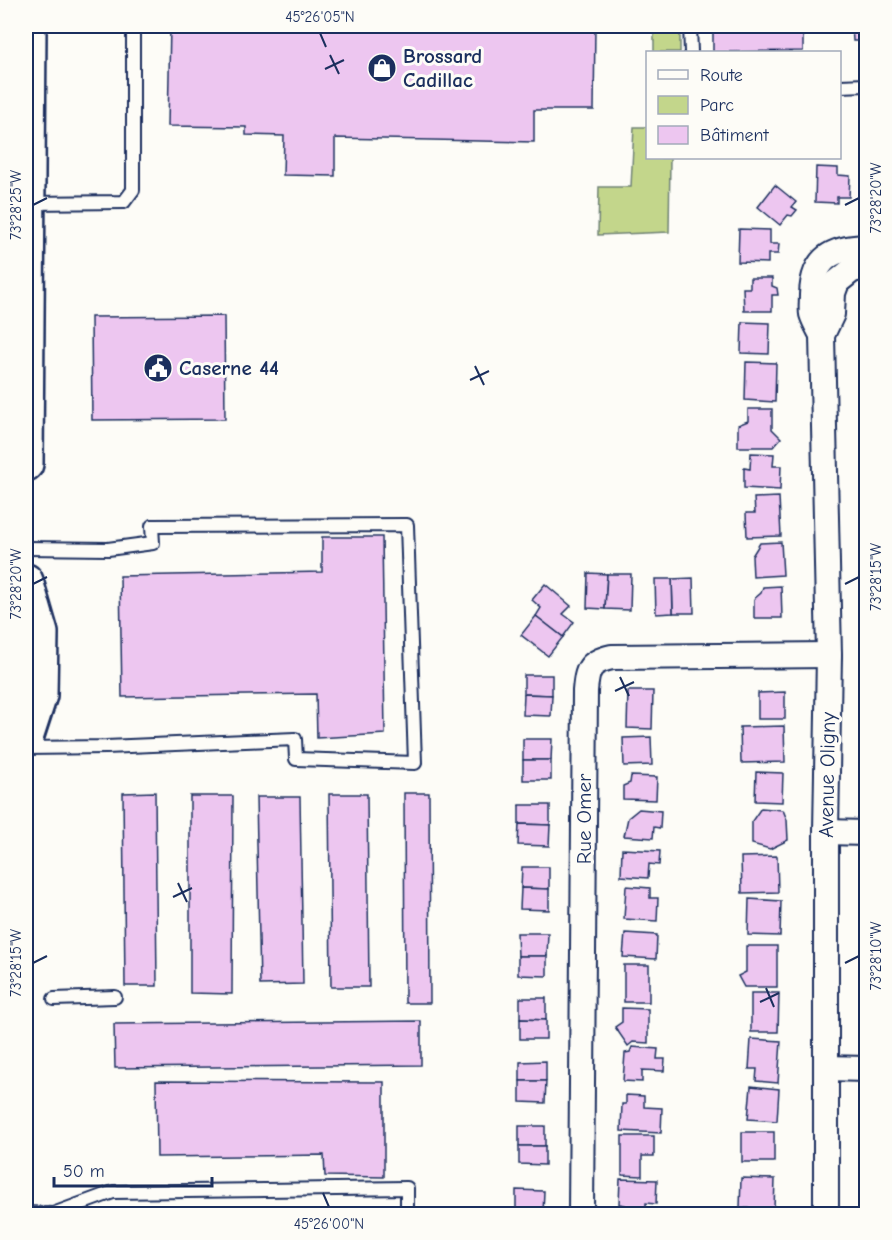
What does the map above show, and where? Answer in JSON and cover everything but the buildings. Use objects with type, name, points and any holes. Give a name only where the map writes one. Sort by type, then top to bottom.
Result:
[{"type":"main road","points":[[26,464],[29,26]]},
{"type":"main road","points":[[26,580],[41,633],[40,695],[26,738]]},
{"type":"street","name":"Avenue Oligny","points":[[826,1215],[826,832],[829,655],[822,335],[812,313],[812,282],[817,269],[826,258],[838,250],[867,247]]},
{"type":"street","name":"Avenue Oligny","points":[[822,335],[832,314],[833,293],[837,282],[852,270],[867,267]]},
{"type":"street","name":"Rue Omer","points":[[581,1215],[585,703],[587,675],[591,665],[612,657],[829,655]]},
{"type":"street","points":[[826,832],[867,833]]},
{"type":"street","points":[[826,1068],[867,1069]]},
{"type":"lane","points":[[28,203],[124,202],[133,190],[134,26]]},
{"type":"lane","points":[[690,26],[691,51]]},
{"type":"lane","points":[[841,86],[867,86]]},
{"type":"lane","points":[[26,548],[108,549],[153,543],[152,526],[407,525],[415,763],[296,759],[295,739],[26,748]]},
{"type":"lane","points":[[54,999],[115,996]]},
{"type":"lane","points":[[26,1214],[52,1214],[112,1192],[407,1188],[407,1215]]},
{"type":"green space","points":[[654,26],[680,26],[680,51],[654,51]]},
{"type":"green space","points":[[634,127],[646,127],[646,159],[670,159],[669,232],[598,235],[599,187],[631,187]]},
{"type":"place","name":"Brossard Cadillac","points":[[382,68]]},
{"type":"place","name":"Caserne 44","points":[[158,368]]}]
